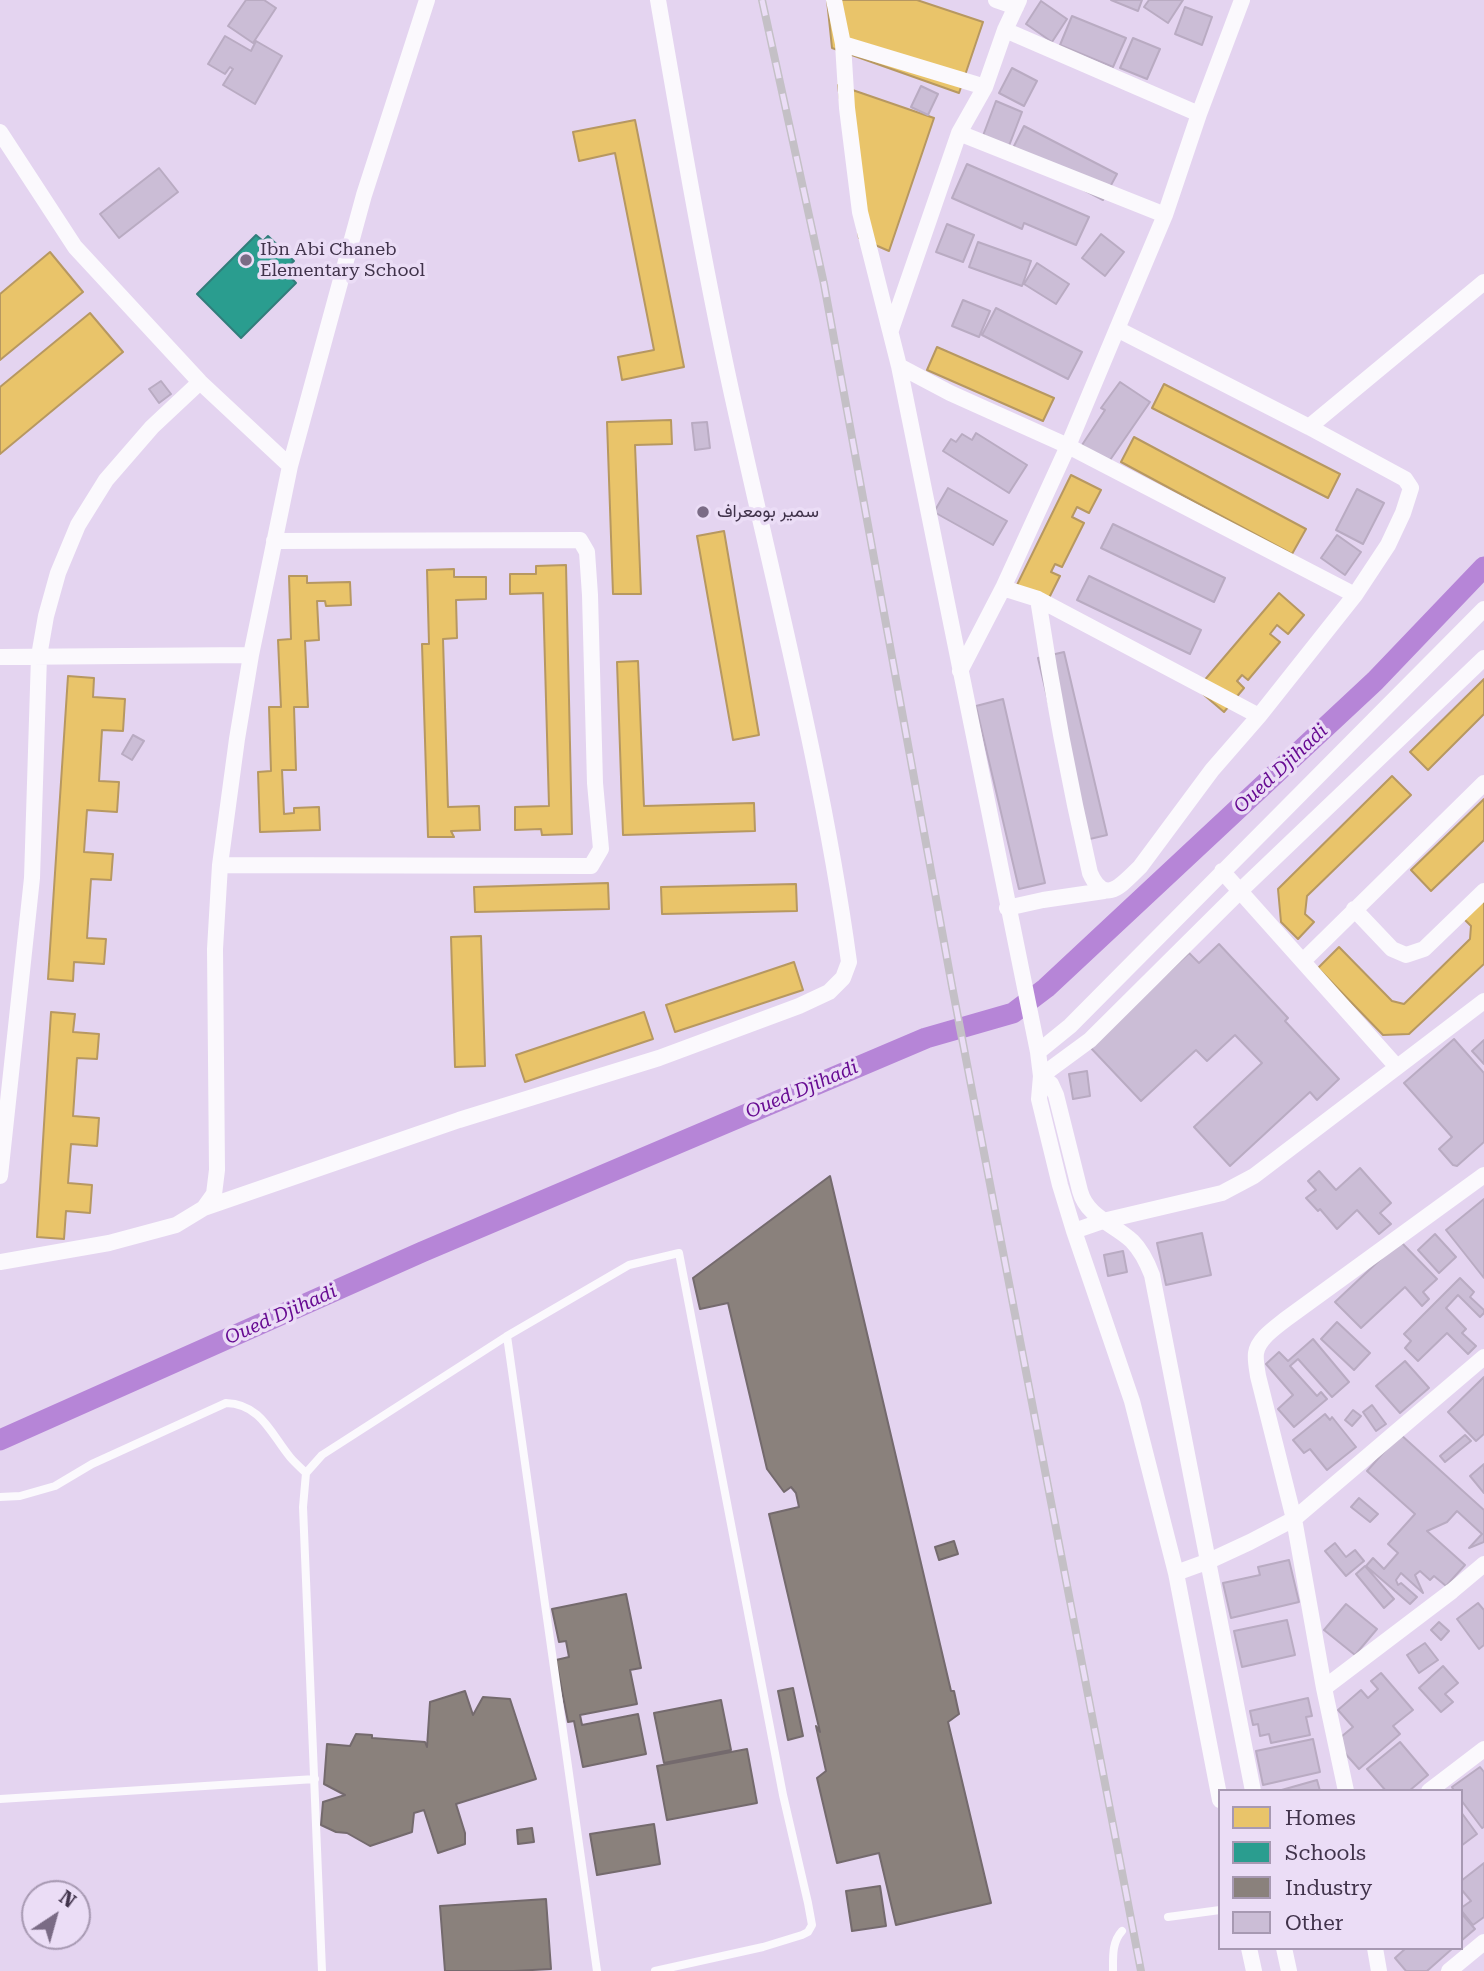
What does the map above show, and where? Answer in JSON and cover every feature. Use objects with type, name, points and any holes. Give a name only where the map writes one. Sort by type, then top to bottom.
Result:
[{"type":"street","points":[[204,1208],[214,1194],[217,1170],[215,949],[220,865],[251,655],[290,466],[364,195],[426,0]]},
{"type":"street","points":[[0,1262],[109,1243],[176,1225],[204,1208],[459,1120],[659,1058],[799,1006],[829,992],[843,978],[849,962],[831,847],[780,605],[736,415],[684,156],[658,0]]},
{"type":"street","points":[[834,0],[843,44],[847,108],[860,212],[899,366],[1038,1052],[1041,1076],[1039,1099],[1074,1231],[1132,1401],[1176,1573],[1218,1790]]},
{"type":"street","points":[[891,330],[959,133],[985,87],[1005,30],[1018,4],[996,0]]},
{"type":"street","points":[[960,671],[1003,588],[1068,446],[1165,215],[1242,0]]},
{"type":"street","points":[[1005,30],[1199,114]]},
{"type":"street","points":[[843,44],[985,87]]},
{"type":"street","points":[[0,132],[75,247],[200,382],[290,466]]},
{"type":"street","points":[[959,133],[1165,215]]},
{"type":"street","points":[[1309,427],[1484,282]]},
{"type":"street","points":[[1007,908],[1043,900],[1112,891],[1140,867],[1212,770],[1259,716],[1354,595],[1388,545],[1411,488],[1405,479],[1397,474],[1117,328]]},
{"type":"street","points":[[899,366],[950,393],[1068,446],[1354,595]]},
{"type":"street","points":[[0,1176],[32,878],[39,656],[46,616],[58,573],[78,525],[106,480],[152,427],[200,382]]},
{"type":"street","points":[[220,865],[591,866],[601,849],[595,783],[587,552],[580,540],[274,541]]},
{"type":"street","points":[[1003,588],[1038,599],[1259,716]]},
{"type":"street","points":[[1038,599],[1069,785],[1090,873],[1096,886],[1104,891]]},
{"type":"street","points":[[1038,1052],[1070,1026],[1484,609]]},
{"type":"street","points":[[0,657],[251,655]]},
{"type":"street","points":[[1041,1076],[1090,1040],[1240,891],[1484,658]]},
{"type":"street","points":[[1303,961],[1484,783]]},
{"type":"street","points":[[1222,871],[1397,1067]]},
{"type":"street","points":[[1354,909],[1391,948],[1406,955],[1424,949],[1484,891]]},
{"type":"street","points":[[1074,1231],[1103,1220],[1222,1193],[1254,1176],[1484,1001]]},
{"type":"street","points":[[1041,1076],[1051,1084],[1056,1096],[1082,1198],[1091,1211],[1131,1240],[1140,1250],[1152,1275],[1253,1789]]},
{"type":"street","points":[[1346,1789],[1324,1688],[1294,1519],[1258,1376],[1256,1353],[1268,1334],[1297,1311],[1484,1175]]},
{"type":"street","points":[[1176,1573],[1209,1561],[1294,1519],[1484,1357]]},
{"type":"street","points":[[1324,1688],[1484,1564]]},
{"type":"street","points":[[1432,1789],[1484,1749]]},
{"type":"street","points":[[1449,1971],[1484,1942]]},
{"type":"street","points":[[1249,1950],[1254,1971]]},
{"type":"street","points":[[1284,1950],[1289,1971]]},
{"type":"street","points":[[1375,1950],[1379,1971]]},
{"type":"lane","points":[[321,1971],[303,1507],[306,1473],[323,1455],[507,1336],[629,1265],[679,1253],[783,1795],[812,1925],[808,1932],[802,1935],[763,1947],[655,1971]]},
{"type":"lane","points":[[507,1336],[597,1971]]},
{"type":"lane","points":[[0,1497],[20,1496],[55,1486],[92,1464],[226,1403],[240,1404],[257,1414],[306,1473]]},
{"type":"lane","points":[[0,1799],[315,1779]]},
{"type":"lane","points":[[1168,1917],[1218,1910]]},
{"type":"lane","points":[[1113,1971],[1112,1953],[1122,1931]]},
{"type":"building: Homes","points":[[827,0],[917,0],[983,22],[959,93],[832,48]]},
{"type":"building: Homes","points":[[838,85],[934,118],[889,251],[859,238]]},
{"type":"building: Homes","points":[[635,120],[684,367],[622,380],[618,357],[654,350],[615,153],[579,161],[573,132]]},
{"type":"building: Homes","points":[[50,252],[83,292],[0,360],[0,294]]},
{"type":"building: Homes","points":[[90,313],[123,352],[0,454],[0,387]]},
{"type":"building: Homes","points":[[937,347],[1054,398],[1043,421],[927,370]]},
{"type":"building: Homes","points":[[1164,384],[1340,474],[1328,498],[1152,408]]},
{"type":"building: Homes","points":[[671,420],[672,444],[635,445],[641,594],[613,594],[607,422]]},
{"type":"building: Homes","points":[[1134,437],[1306,529],[1292,554],[1121,462]]},
{"type":"building: Homes","points":[[1071,475],[1101,490],[1089,513],[1077,507],[1072,517],[1084,523],[1062,567],[1055,564],[1051,572],[1060,576],[1046,604],[1015,589]]},
{"type":"building: Homes","points":[[724,531],[759,735],[733,740],[697,536]]},
{"type":"building: Homes","points":[[566,565],[572,834],[542,835],[541,829],[515,830],[515,807],[549,806],[543,593],[510,594],[510,574],[536,574],[536,566]]},
{"type":"building: Homes","points":[[454,569],[454,577],[486,577],[486,599],[456,600],[457,638],[443,639],[448,807],[479,806],[480,830],[451,831],[454,837],[428,837],[422,644],[429,644],[427,570]]},
{"type":"building: Homes","points":[[289,576],[307,576],[307,583],[350,582],[351,605],[326,606],[325,601],[317,601],[319,640],[305,641],[308,707],[294,707],[296,770],[282,770],[284,814],[294,813],[294,808],[319,807],[320,830],[260,832],[258,772],[271,771],[269,707],[281,707],[278,640],[291,639]]},
{"type":"building: Homes","points":[[1279,593],[1304,615],[1288,634],[1277,625],[1270,634],[1280,642],[1248,680],[1242,675],[1237,681],[1244,688],[1224,712],[1197,689]]},
{"type":"building: Homes","points":[[638,661],[644,806],[754,803],[755,831],[623,835],[617,662]]},
{"type":"building: Homes","points":[[68,676],[94,678],[93,697],[125,699],[123,731],[102,730],[99,781],[119,782],[117,812],[87,810],[84,852],[113,854],[111,880],[91,879],[87,938],[106,939],[104,964],[74,962],[73,981],[48,979]]},
{"type":"building: Homes","points":[[1484,679],[1484,714],[1428,770],[1410,752]]},
{"type":"building: Homes","points":[[1392,776],[1411,795],[1307,896],[1305,914],[1314,922],[1298,939],[1281,922],[1278,889]]},
{"type":"building: Homes","points":[[1484,799],[1484,840],[1431,891],[1411,870]]},
{"type":"building: Homes","points":[[608,883],[609,909],[475,912],[474,887]]},
{"type":"building: Homes","points":[[796,884],[797,911],[662,914],[661,887]]},
{"type":"building: Homes","points":[[1484,900],[1484,964],[1409,1034],[1383,1035],[1318,968],[1339,947],[1392,1001],[1404,1004],[1470,939],[1471,926],[1463,918]]},
{"type":"building: Homes","points":[[481,936],[485,1066],[455,1067],[451,937]]},
{"type":"building: Homes","points":[[794,962],[803,990],[675,1032],[666,1005]]},
{"type":"building: Homes","points":[[51,1012],[75,1014],[73,1032],[99,1034],[97,1059],[77,1058],[73,1116],[99,1118],[97,1146],[71,1144],[68,1183],[92,1185],[90,1213],[66,1211],[64,1239],[37,1237]]},
{"type":"building: Homes","points":[[644,1012],[653,1039],[525,1082],[516,1055]]},
{"type":"building: Schools","points":[[256,235],[263,241],[268,236],[294,261],[284,270],[296,283],[241,338],[197,294]]},
{"type":"building: Industry","points":[[830,1176],[951,1691],[954,1691],[959,1714],[948,1722],[991,1903],[896,1925],[879,1853],[837,1863],[817,1778],[826,1771],[816,1726],[820,1732],[769,1514],[799,1507],[796,1493],[791,1487],[784,1492],[767,1469],[728,1303],[700,1309],[693,1278]]},
{"type":"building: Industry","points":[[954,1541],[958,1554],[939,1560],[935,1547]]},
{"type":"building: Industry","points":[[626,1594],[641,1668],[630,1670],[637,1704],[580,1715],[582,1725],[638,1714],[646,1754],[583,1767],[574,1721],[568,1722],[556,1660],[569,1657],[566,1641],[559,1642],[552,1609]]},
{"type":"building: Industry","points":[[793,1688],[803,1736],[788,1740],[778,1691]]},
{"type":"building: Industry","points":[[465,1691],[473,1715],[483,1697],[510,1699],[536,1779],[456,1804],[465,1833],[465,1844],[438,1853],[424,1810],[414,1813],[412,1832],[370,1846],[347,1833],[336,1832],[321,1825],[323,1802],[345,1795],[324,1784],[327,1744],[350,1746],[356,1734],[372,1735],[372,1738],[425,1742],[427,1747],[430,1702]]},
{"type":"building: Industry","points":[[721,1700],[731,1750],[664,1763],[654,1713]]},
{"type":"building: Industry","points":[[747,1749],[757,1803],[667,1820],[657,1766]]},
{"type":"building: Industry","points":[[654,1824],[660,1864],[597,1875],[590,1834]]},
{"type":"building: Industry","points":[[532,1828],[534,1842],[518,1844],[517,1830]]},
{"type":"building: Industry","points":[[880,1886],[886,1926],[852,1931],[846,1891]]},
{"type":"building: Industry","points":[[546,1899],[551,1969],[445,1971],[440,1906]]},
{"type":"building: Other","points":[[246,0],[264,0],[276,8],[253,43],[228,26]]},
{"type":"building: Other","points":[[1111,0],[1142,0],[1138,11]]},
{"type":"building: Other","points":[[1149,0],[1183,0],[1168,23],[1144,7]]},
{"type":"building: Other","points":[[1041,1],[1067,19],[1052,42],[1026,24]]},
{"type":"building: Other","points":[[1185,7],[1212,17],[1202,45],[1175,34]]},
{"type":"building: Other","points":[[1072,16],[1126,38],[1113,67],[1060,45]]},
{"type":"building: Other","points":[[225,36],[251,51],[256,41],[282,56],[255,104],[223,85],[233,69],[230,67],[225,74],[208,64]]},
{"type":"building: Other","points":[[1133,38],[1160,49],[1147,79],[1120,68]]},
{"type":"building: Other","points":[[1012,68],[1037,81],[1024,106],[999,93]]},
{"type":"building: Other","points":[[921,86],[938,94],[928,115],[911,107]]},
{"type":"building: Other","points":[[996,101],[1022,112],[1007,151],[981,141]]},
{"type":"building: Other","points":[[1024,126],[1117,174],[1103,200],[1011,152]]},
{"type":"building: Other","points":[[967,164],[1089,217],[1076,245],[1024,223],[1022,229],[952,198]]},
{"type":"building: Other","points":[[159,168],[178,192],[119,238],[100,214]]},
{"type":"building: Other","points":[[947,224],[974,235],[963,262],[936,252]]},
{"type":"building: Other","points":[[1101,234],[1124,252],[1105,276],[1082,258]]},
{"type":"building: Other","points":[[978,242],[1031,261],[1022,286],[969,267]]},
{"type":"building: Other","points":[[1037,263],[1069,284],[1056,304],[1024,284]]},
{"type":"building: Other","points":[[963,300],[990,311],[979,337],[952,326]]},
{"type":"building: Other","points":[[996,308],[1082,352],[1068,379],[982,335]]},
{"type":"building: Other","points":[[161,381],[171,394],[159,403],[149,389]]},
{"type":"building: Other","points":[[1120,382],[1150,402],[1108,463],[1082,445],[1105,410],[1101,408]]},
{"type":"building: Other","points":[[707,422],[710,448],[695,450],[692,423]]},
{"type":"building: Other","points":[[976,433],[1027,465],[1009,493],[943,451],[951,439],[956,442],[962,434],[972,440]]},
{"type":"building: Other","points":[[948,488],[1007,521],[993,545],[934,512]]},
{"type":"building: Other","points":[[1357,489],[1384,503],[1363,544],[1336,530]]},
{"type":"building: Other","points":[[1113,524],[1225,578],[1214,602],[1101,548]]},
{"type":"building: Other","points":[[1337,535],[1361,552],[1345,575],[1321,558]]},
{"type":"building: Other","points":[[1089,576],[1201,630],[1190,654],[1077,600]]},
{"type":"building: Other","points":[[1064,652],[1107,835],[1081,841],[1038,658]]},
{"type":"building: Other","points":[[1003,699],[1045,883],[1019,889],[976,706]]},
{"type":"building: Other","points":[[133,735],[144,741],[132,760],[122,754]]},
{"type":"building: Other","points":[[1219,944],[1288,1018],[1285,1021],[1339,1079],[1317,1100],[1310,1092],[1230,1166],[1194,1127],[1262,1063],[1235,1035],[1207,1061],[1196,1050],[1141,1101],[1089,1046],[1189,953],[1199,963]]},
{"type":"building: Other","points":[[1454,1039],[1484,1073],[1484,1142],[1457,1166],[1439,1149],[1452,1137],[1404,1083]]},
{"type":"building: Other","points":[[1484,1040],[1484,1064],[1472,1051]]},
{"type":"building: Other","points":[[1087,1071],[1090,1096],[1073,1099],[1069,1074]]},
{"type":"building: Other","points":[[1360,1168],[1391,1203],[1380,1213],[1391,1224],[1379,1234],[1357,1210],[1337,1229],[1320,1209],[1318,1211],[1306,1198],[1316,1190],[1308,1181],[1319,1171],[1336,1190]]},
{"type":"building: Other","points":[[1484,1199],[1484,1278],[1446,1230]]},
{"type":"building: Other","points":[[1202,1233],[1211,1275],[1166,1285],[1157,1243]]},
{"type":"building: Other","points":[[1435,1234],[1456,1257],[1439,1273],[1418,1250]]},
{"type":"building: Other","points":[[1400,1241],[1437,1279],[1423,1292],[1429,1299],[1422,1306],[1405,1287],[1361,1328],[1335,1302]]},
{"type":"building: Other","points":[[1123,1251],[1127,1272],[1108,1276],[1104,1255]]},
{"type":"building: Other","points":[[1460,1278],[1474,1292],[1470,1297],[1484,1313],[1480,1317],[1458,1295],[1446,1308],[1466,1329],[1462,1333],[1476,1346],[1468,1354],[1447,1333],[1418,1361],[1405,1348],[1411,1341],[1404,1334]]},
{"type":"building: Other","points":[[1337,1322],[1370,1353],[1354,1370],[1321,1339]]},
{"type":"building: Other","points":[[1313,1339],[1349,1382],[1332,1397],[1298,1359],[1290,1366],[1317,1396],[1321,1392],[1327,1399],[1294,1427],[1278,1409],[1293,1395],[1266,1364],[1279,1352],[1288,1361]]},
{"type":"building: Other","points":[[1405,1361],[1429,1388],[1400,1413],[1376,1386]]},
{"type":"building: Other","points":[[1484,1377],[1484,1434],[1476,1441],[1448,1412]]},
{"type":"building: Other","points":[[1372,1405],[1386,1424],[1376,1431],[1363,1412]]},
{"type":"building: Other","points":[[1353,1410],[1361,1416],[1352,1426],[1345,1420]]},
{"type":"building: Other","points":[[1325,1414],[1330,1420],[1332,1417],[1356,1447],[1327,1470],[1310,1449],[1304,1453],[1293,1440]]},
{"type":"building: Other","points":[[1400,1434],[1484,1510],[1484,1542],[1469,1548],[1482,1534],[1457,1511],[1447,1522],[1427,1531],[1465,1565],[1446,1586],[1434,1576],[1430,1580],[1420,1571],[1415,1575],[1423,1593],[1401,1573],[1396,1580],[1398,1585],[1401,1583],[1417,1597],[1410,1604],[1366,1566],[1373,1558],[1384,1569],[1398,1553],[1388,1544],[1415,1514],[1367,1471]]},
{"type":"building: Other","points":[[1465,1435],[1471,1441],[1445,1462],[1440,1456]]},
{"type":"building: Other","points":[[1484,1464],[1484,1493],[1470,1476]]},
{"type":"building: Other","points":[[1359,1498],[1378,1514],[1370,1522],[1351,1507]]},
{"type":"building: Other","points":[[1335,1543],[1346,1557],[1355,1550],[1364,1561],[1346,1576],[1325,1551]]},
{"type":"building: Other","points":[[1289,1560],[1299,1602],[1231,1618],[1223,1583],[1260,1575],[1258,1567]]},
{"type":"building: Other","points":[[1365,1566],[1394,1599],[1384,1608],[1356,1574]]},
{"type":"building: Other","points":[[1478,1603],[1484,1610],[1484,1645],[1479,1649],[1457,1619]]},
{"type":"building: Other","points":[[1346,1604],[1377,1629],[1355,1655],[1324,1630]]},
{"type":"building: Other","points":[[1287,1620],[1295,1655],[1242,1667],[1234,1631]]},
{"type":"building: Other","points":[[1439,1622],[1449,1631],[1441,1640],[1431,1630]]},
{"type":"building: Other","points":[[1425,1643],[1438,1660],[1419,1673],[1407,1655]]},
{"type":"building: Other","points":[[1443,1666],[1458,1683],[1445,1694],[1453,1702],[1441,1712],[1419,1688]]},
{"type":"building: Other","points":[[1381,1673],[1413,1710],[1393,1726],[1400,1734],[1359,1769],[1335,1742],[1353,1727],[1338,1710],[1361,1690],[1368,1698],[1378,1689],[1371,1681]]},
{"type":"building: Other","points":[[1308,1698],[1312,1716],[1306,1717],[1310,1735],[1271,1743],[1269,1734],[1260,1736],[1258,1724],[1253,1725],[1250,1711]]},
{"type":"building: Other","points":[[1313,1739],[1320,1772],[1263,1785],[1256,1751]]},
{"type":"building: Other","points":[[1400,1742],[1428,1775],[1411,1789],[1384,1789],[1367,1769]]},
{"type":"building: Other","points":[[1480,1767],[1484,1772],[1484,1827],[1482,1828],[1463,1803],[1463,1789],[1452,1787]]},
{"type":"building: Other","points":[[1317,1780],[1319,1789],[1285,1789]]},
{"type":"building: Other","points":[[1463,1815],[1477,1834],[1463,1844]]},
{"type":"building: Other","points":[[1484,1863],[1484,1917],[1473,1925],[1463,1912],[1463,1907],[1471,1901],[1463,1891],[1463,1879]]},
{"type":"building: Other","points":[[1463,1915],[1475,1929],[1463,1939]]},
{"type":"building: Other","points":[[1404,1950],[1451,1950],[1427,1971],[1406,1971],[1395,1958]]},
{"type":"waterway","name":"Oued Djihadi","points":[[0,1440],[422,1252],[926,1038],[1013,1013],[1046,988],[1375,681],[1484,567]]},
{"type":"railway","points":[[762,0],[824,284],[952,986],[1141,1971]]},
{"type":"place","name":"Ibn Abi Chaneb Elementary School","points":[[246,260]]},
{"type":"place","name":"سمير بومعراف","points":[[703,512]]}]
